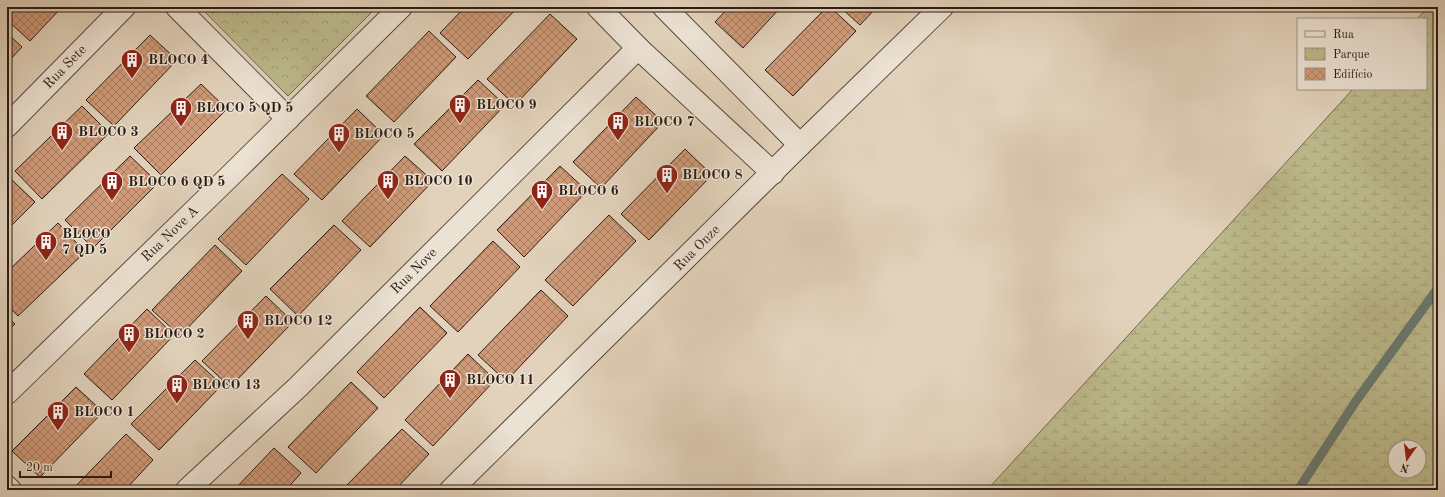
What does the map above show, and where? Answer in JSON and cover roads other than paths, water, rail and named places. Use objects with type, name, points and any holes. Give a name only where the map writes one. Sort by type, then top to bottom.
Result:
[{"type":"street","name":"Rua Sete","points":[[7,126],[124,7]]},
{"type":"street","points":[[177,7],[288,119]]},
{"type":"street","name":"Rua Nove A","points":[[7,393],[401,7]]},
{"type":"street","points":[[598,7],[638,48],[773,174]]},
{"type":"street","name":"Rua Onze","points":[[451,490],[773,174],[800,145],[942,7]]},
{"type":"street","points":[[670,9],[800,145]]},
{"type":"street","name":"Rua Nove","points":[[187,490],[298,387],[638,48]]},
{"type":"street","points":[[7,487],[10,490]]},
{"type":"waterway","points":[[1298,490],[1356,401],[1438,288]]},
{"type":"place","name":"BLOCO 4","points":[[132,80]]},
{"type":"place","name":"BLOCO 9","points":[[460,124]]},
{"type":"place","name":"BLOCO 5 QD 5","points":[[181,128]]},
{"type":"place","name":"BLOCO 7","points":[[618,142]]},
{"type":"place","name":"BLOCO 3","points":[[62,152]]},
{"type":"place","name":"BLOCO 5","points":[[339,154]]},
{"type":"place","name":"BLOCO 8","points":[[667,194]]},
{"type":"place","name":"BLOCO 10","points":[[388,200]]},
{"type":"place","name":"BLOCO 6 QD 5","points":[[112,202]]},
{"type":"place","name":"BLOCO 6","points":[[542,210]]},
{"type":"place","name":"BLOCO 7 QD 5","points":[[46,262]]},
{"type":"place","name":"BLOCO 12","points":[[248,340]]},
{"type":"place","name":"BLOCO 2","points":[[129,354]]},
{"type":"place","name":"BLOCO 11","points":[[450,400]]},
{"type":"place","name":"BLOCO 13","points":[[177,404]]},
{"type":"place","name":"BLOCO 1","points":[[58,432]]}]
